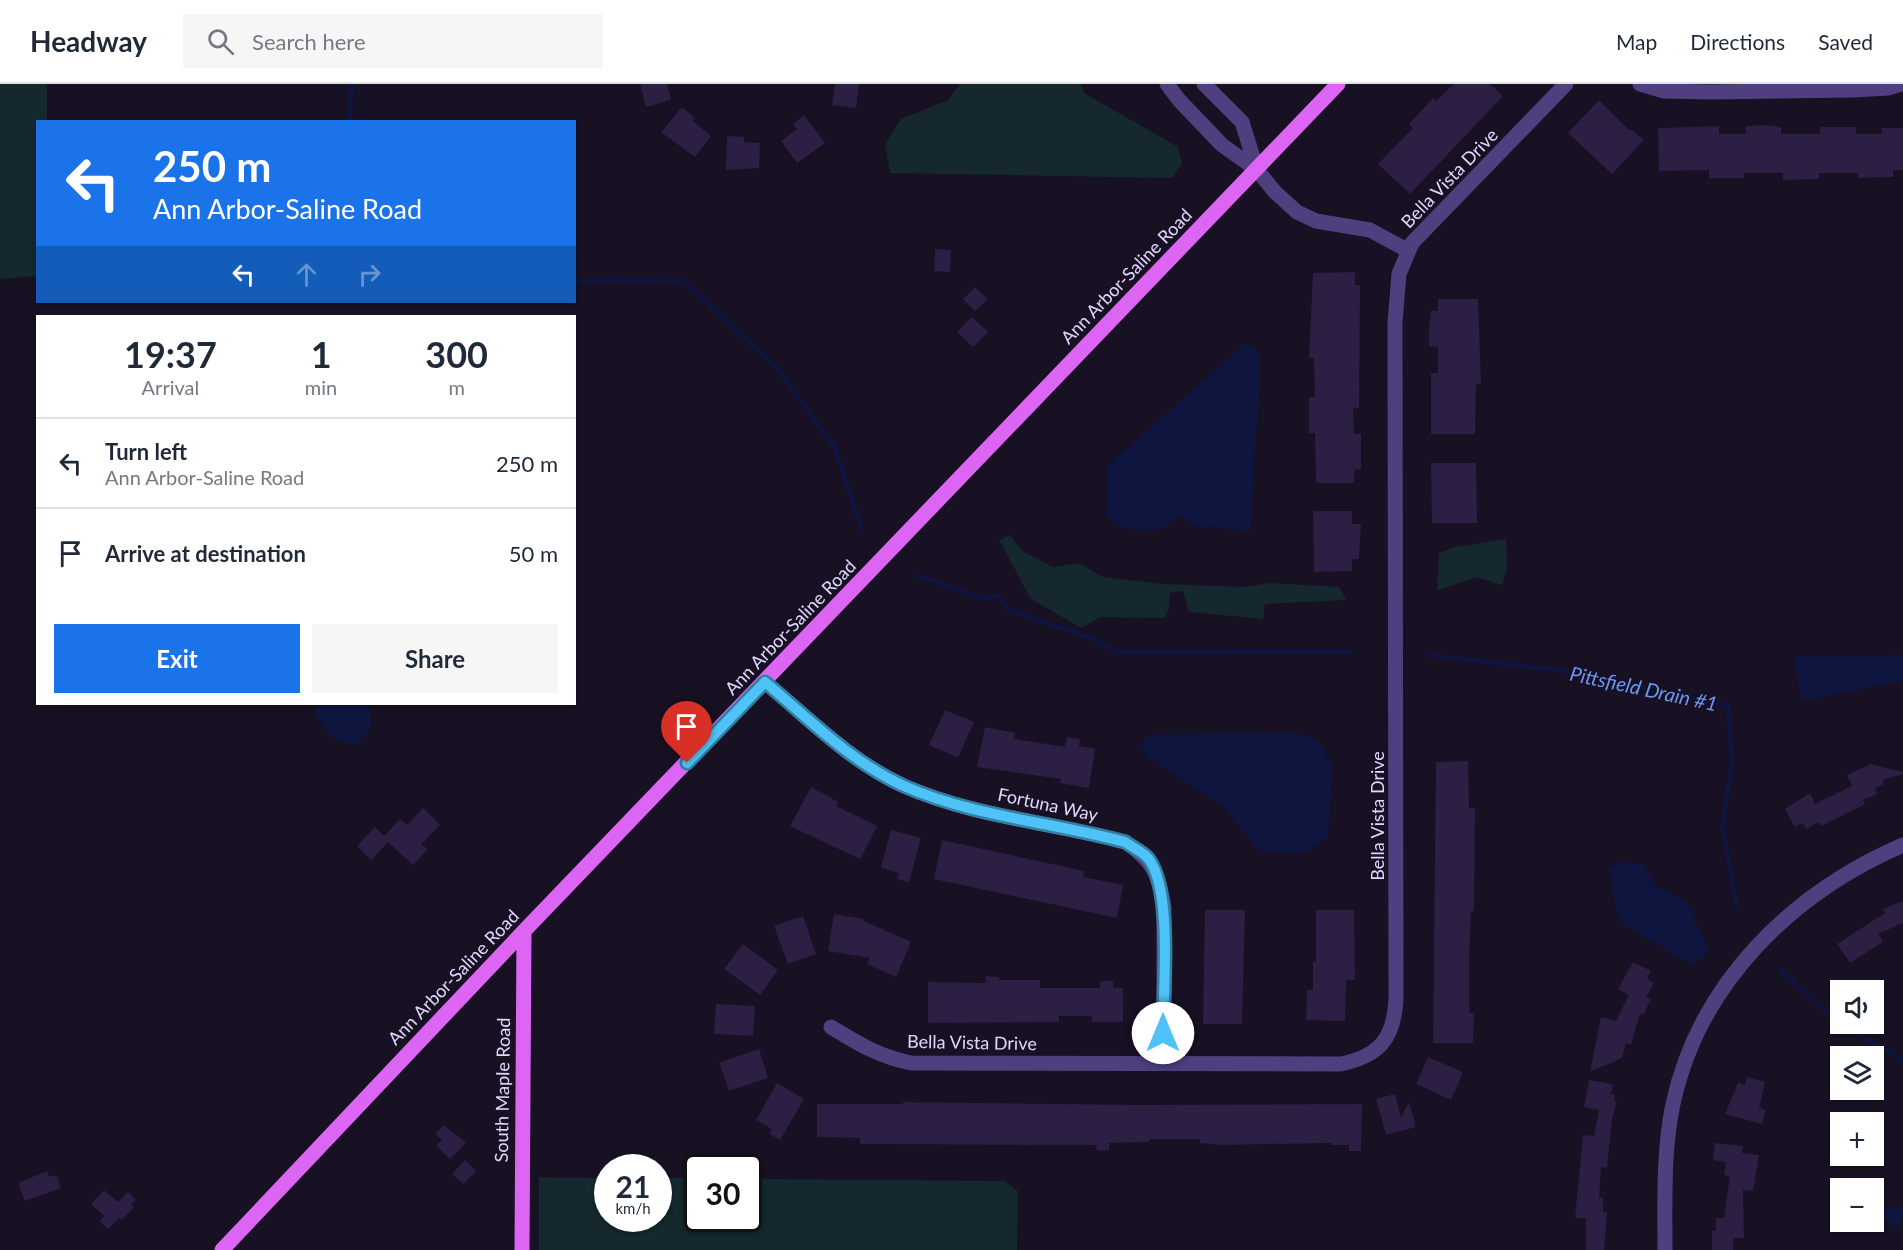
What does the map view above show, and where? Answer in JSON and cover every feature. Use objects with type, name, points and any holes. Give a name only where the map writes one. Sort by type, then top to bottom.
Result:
[{"type":"main road","name":"Ann Arbor-Saline Road","points":[[222,1250],[524,931],[1338,84]]},
{"type":"main road","name":"South Maple Road","points":[[522,1250],[524,931]]},
{"type":"street","points":[[1167,84],[1179,100],[1222,145],[1257,170],[1284,201],[1307,218],[1332,225],[1370,230],[1407,250]]},
{"type":"street","points":[[1204,84],[1242,122],[1257,170]]},
{"type":"street","name":"Bella Vista Drive","points":[[831,1028],[872,1051],[911,1063],[1341,1064],[1360,1060],[1376,1052],[1389,1034],[1395,1017],[1395,322],[1399,274],[1407,250],[1566,84]]},
{"type":"street","points":[[1641,84],[1664,91],[1709,92],[1852,90],[1889,88],[1900,84]]},
{"type":"street","name":"Fortuna Way","points":[[765,682],[854,758],[903,786],[954,804],[1125,842],[1148,859],[1160,884],[1164,907],[1164,1063]]},
{"type":"street","points":[[1665,1250],[1666,1163],[1673,1105],[1690,1047],[1717,996],[1746,956],[1792,912],[1856,868],[1903,845]]},
{"type":"green space","points":[[0,84],[47,84],[47,120],[36,120],[36,276],[0,279]]},
{"type":"green space","points":[[960,84],[1081,84],[1084,93],[1178,147],[1182,164],[1172,178],[890,173],[885,144],[901,119],[948,100]]},
{"type":"green space","points":[[1010,535],[1022,551],[1053,567],[1079,563],[1103,577],[1163,584],[1246,587],[1269,583],[1339,587],[1347,600],[1265,604],[1263,619],[1189,612],[1183,591],[1170,593],[1169,609],[1164,618],[1101,617],[1081,628],[1031,599],[999,540]]},
{"type":"green space","points":[[1506,539],[1507,569],[1502,585],[1476,577],[1437,591],[1439,553],[1455,547]]},
{"type":"green space","points":[[539,1177],[594,1178],[594,1232],[672,1232],[672,1178],[684,1178],[684,1232],[762,1232],[762,1179],[1005,1181],[1018,1191],[1017,1250],[539,1250]]},
{"type":"shaded area","points":[[1245,344],[1255,347],[1261,359],[1250,531],[1194,526],[1179,515],[1159,530],[1124,529],[1106,515],[1108,465]]},
{"type":"shaded area","points":[[1903,655],[1903,681],[1802,701],[1793,656]]},
{"type":"shaded area","points":[[316,705],[370,705],[371,727],[358,745],[341,742],[330,735],[314,709]]},
{"type":"shaded area","points":[[1297,733],[1318,740],[1332,766],[1328,837],[1304,854],[1259,851],[1223,806],[1146,756],[1141,743],[1153,734]]},
{"type":"shaded area","points":[[1621,861],[1644,865],[1656,886],[1687,902],[1709,951],[1693,964],[1619,921],[1608,869]]},
{"type":"shaded area","points":[[1884,1206],[1903,1207],[1903,1218],[1898,1229],[1884,1220]]},
{"type":"building","points":[[640,84],[667,84],[671,100],[646,107]]},
{"type":"building","points":[[835,84],[859,84],[856,108],[832,105]]},
{"type":"building","points":[[1454,84],[1490,84],[1503,96],[1410,194],[1378,164],[1413,128],[1409,124],[1433,98],[1436,101]]},
{"type":"building","points":[[1599,100],[1630,131],[1631,129],[1644,140],[1612,174],[1568,133]]},
{"type":"building","points":[[682,107],[695,118],[693,121],[711,136],[695,157],[661,132]]},
{"type":"building","points":[[804,115],[825,143],[797,163],[781,141],[797,129],[793,124]]},
{"type":"building","points":[[1719,126],[1719,134],[1746,134],[1746,126],[1781,127],[1781,134],[1820,134],[1820,127],[1856,127],[1856,134],[1882,134],[1882,128],[1903,128],[1903,170],[1893,170],[1893,177],[1858,178],[1858,173],[1819,173],[1819,179],[1783,180],[1783,173],[1744,173],[1744,178],[1709,178],[1709,170],[1659,171],[1658,128]]},
{"type":"building","points":[[727,136],[744,137],[744,142],[760,143],[759,168],[726,170]]},
{"type":"building","points":[[935,249],[951,250],[950,272],[934,271]]},
{"type":"building","points":[[1355,272],[1355,285],[1360,285],[1359,408],[1353,408],[1354,434],[1361,434],[1361,469],[1354,470],[1354,483],[1316,483],[1315,433],[1309,433],[1309,397],[1315,397],[1314,358],[1309,358],[1313,273]]},
{"type":"building","points":[[975,287],[988,299],[975,311],[963,299]]},
{"type":"building","points":[[1438,299],[1478,299],[1481,384],[1476,384],[1475,434],[1431,434],[1431,373],[1438,373],[1438,347],[1429,346],[1429,328],[1431,311],[1438,311]]},
{"type":"building","points":[[972,317],[988,332],[973,347],[957,332]]},
{"type":"building","points":[[1431,463],[1476,463],[1477,523],[1432,523]]},
{"type":"building","points":[[1313,511],[1352,511],[1352,524],[1361,524],[1359,559],[1352,559],[1352,571],[1314,572]]},
{"type":"building","points":[[945,710],[974,722],[958,758],[929,745]]},
{"type":"building","points":[[985,727],[1015,733],[1014,739],[1065,747],[1067,737],[1080,739],[1079,746],[1095,749],[1089,788],[1060,783],[1061,779],[977,767]]},
{"type":"building","points":[[1468,761],[1469,808],[1475,808],[1474,911],[1471,911],[1469,959],[1469,1013],[1474,1013],[1473,1043],[1433,1043],[1436,762]]},
{"type":"building","points":[[1871,764],[1903,772],[1903,774],[1882,780],[1884,784],[1875,788],[1877,794],[1863,800],[1865,804],[1821,826],[1819,822],[1806,829],[1803,823],[1795,827],[1785,809],[1810,793],[1815,804],[1852,786],[1847,775]]},
{"type":"building","points":[[811,787],[838,802],[836,806],[877,826],[860,859],[790,826]]},
{"type":"building","points":[[423,808],[440,825],[421,844],[428,849],[413,865],[388,842],[371,860],[357,846],[375,827],[384,836],[400,819],[407,825]]},
{"type":"building","points":[[891,830],[921,838],[909,882],[897,879],[899,873],[881,868]]},
{"type":"building","points":[[942,840],[1084,871],[1083,877],[1123,885],[1117,918],[934,879]]},
{"type":"building","points":[[1903,901],[1903,923],[1878,934],[1883,942],[1850,963],[1837,944],[1885,913],[1883,909]]},
{"type":"building","points":[[1205,910],[1245,910],[1242,1024],[1203,1024]]},
{"type":"building","points":[[1316,910],[1354,910],[1355,980],[1346,980],[1345,1021],[1306,1020],[1307,990],[1313,990],[1313,962],[1316,962]]},
{"type":"building","points":[[834,914],[864,919],[911,942],[896,977],[867,964],[870,958],[828,951]]},
{"type":"building","points":[[803,916],[816,954],[788,964],[774,926]]},
{"type":"building","points":[[743,944],[778,970],[760,995],[724,969]]},
{"type":"building","points":[[1633,962],[1651,971],[1647,979],[1654,983],[1646,997],[1651,999],[1643,1015],[1640,1013],[1631,1045],[1626,1043],[1622,1058],[1590,1072],[1601,1017],[1616,1021],[1629,995],[1618,989]]},
{"type":"building","points":[[986,976],[999,977],[999,980],[1040,980],[1040,988],[1100,988],[1100,981],[1113,981],[1113,988],[1123,988],[1123,1022],[1092,1022],[1092,1016],[1059,1016],[1059,1022],[928,1023],[928,982],[985,983]]},
{"type":"building","points":[[716,1004],[755,1006],[753,1036],[714,1034]]},
{"type":"building","points":[[759,1049],[768,1078],[729,1091],[719,1063]]},
{"type":"building","points":[[1428,1057],[1463,1072],[1451,1100],[1416,1084]]},
{"type":"building","points":[[1747,1077],[1765,1082],[1759,1108],[1766,1110],[1762,1124],[1725,1114],[1738,1083],[1745,1085]]},
{"type":"building","points":[[1589,1080],[1613,1084],[1611,1094],[1615,1094],[1614,1101],[1617,1101],[1612,1119],[1607,1168],[1601,1167],[1599,1198],[1603,1198],[1603,1212],[1607,1213],[1604,1250],[1586,1250],[1586,1218],[1575,1218],[1583,1135],[1594,1136],[1599,1110],[1584,1107]]},
{"type":"building","points":[[777,1083],[804,1099],[780,1140],[769,1134],[772,1129],[756,1120]]},
{"type":"building","points":[[1395,1094],[1401,1118],[1409,1102],[1416,1127],[1386,1135],[1376,1099]]},
{"type":"building","points":[[903,1102],[1138,1105],[1362,1104],[1361,1151],[1349,1151],[1349,1145],[1331,1145],[1331,1143],[1219,1145],[1200,1143],[1200,1139],[1149,1139],[1149,1142],[1109,1143],[1109,1150],[1097,1151],[1096,1145],[860,1144],[860,1138],[817,1137],[817,1104],[903,1104]]},
{"type":"building","points":[[444,1125],[466,1143],[450,1159],[436,1145],[442,1140],[435,1134]]},
{"type":"building","points":[[1715,1143],[1743,1146],[1742,1153],[1759,1155],[1753,1191],[1743,1190],[1744,1238],[1733,1238],[1733,1250],[1712,1250],[1712,1231],[1716,1231],[1716,1218],[1724,1218],[1730,1176],[1724,1175],[1726,1162],[1713,1160]]},
{"type":"building","points":[[465,1160],[476,1171],[463,1184],[452,1174]]},
{"type":"building","points":[[47,1171],[49,1177],[56,1175],[61,1188],[25,1201],[18,1183]]},
{"type":"building","points":[[104,1190],[118,1202],[128,1192],[136,1200],[131,1205],[134,1207],[122,1220],[119,1218],[108,1229],[99,1221],[104,1216],[91,1204]]},
{"type":"waterway","name":"Pittsfield Drain #1","points":[[350,120],[351,84]]},
{"type":"waterway","name":"Pittsfield Drain #1","points":[[576,281],[682,280],[777,368],[835,448],[862,530]]},
{"type":"waterway","name":"Pittsfield Drain #1","points":[[916,575],[982,598],[998,596],[1009,610],[1089,637],[1117,652],[1351,651]]},
{"type":"waterway","name":"Pittsfield Drain #1","points":[[1429,655],[1557,670],[1728,705],[1732,764],[1722,826],[1737,906]]},
{"type":"waterway","name":"Pittsfield Drain #1","points":[[1780,969],[1838,1023],[1903,1060]]},
{"type":"route","points":[[687,763],[765,682],[854,758],[903,786],[954,804],[1125,842],[1148,859],[1160,884],[1164,907],[1163,1033]]}]
